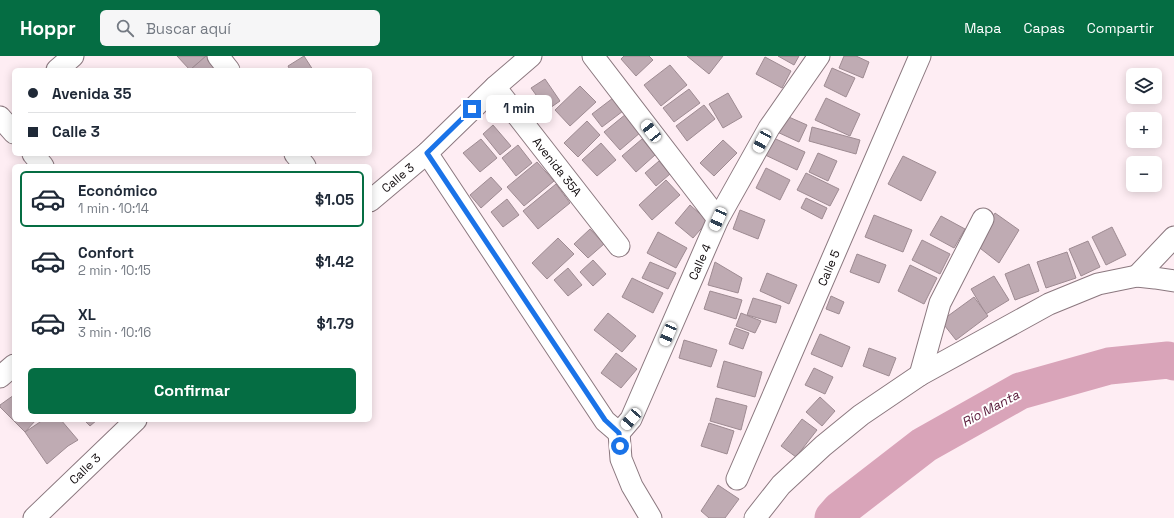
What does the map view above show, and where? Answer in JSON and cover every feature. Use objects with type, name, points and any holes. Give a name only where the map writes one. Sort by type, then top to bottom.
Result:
[{"type":"street","points":[[59,68],[73,56]]},
{"type":"street","points":[[218,56],[227,68]]},
{"type":"street","name":"Calle 3","points":[[372,199],[427,153],[495,87],[531,56]]},
{"type":"street","points":[[593,56],[718,219]]},
{"type":"street","name":"Calle 4","points":[[619,433],[631,419],[718,219],[769,128],[819,56]]},
{"type":"street","name":"Calle 5","points":[[737,479],[920,56]]},
{"type":"street","name":"Avenida 35A","points":[[495,87],[620,246]]},
{"type":"street","points":[[427,153],[605,420],[619,433],[622,459],[632,486],[651,518]]},
{"type":"street","points":[[35,156],[41,164]]},
{"type":"street","points":[[920,375],[940,303],[983,219]]},
{"type":"street","points":[[1137,276],[1174,237]]},
{"type":"street","points":[[755,518],[781,485],[822,446],[861,415],[920,375],[1049,304],[1098,284],[1137,276],[1174,281]]},
{"type":"street","points":[[0,377],[12,367]]},
{"type":"street","name":"Calle 3","points":[[34,518],[134,422]]},
{"type":"building","points":[[177,56],[206,56],[192,68],[188,68]]},
{"type":"building","points":[[206,56],[209,56],[219,68],[192,68]]},
{"type":"building","points":[[304,56],[312,68],[289,68],[288,66]]},
{"type":"building","points":[[624,56],[649,56],[653,60],[636,76],[621,59]]},
{"type":"building","points":[[687,56],[723,56],[709,74]]},
{"type":"building","points":[[778,56],[799,56],[794,65]]},
{"type":"building","points":[[844,56],[856,56],[869,62],[863,78],[839,68]]},
{"type":"building","points":[[765,57],[791,71],[782,88],[756,74]]},
{"type":"building","points":[[670,65],[687,85],[661,106],[644,85]]},
{"type":"building","points":[[832,68],[855,78],[846,97],[824,86]]},
{"type":"building","points":[[545,79],[560,101],[547,110],[531,88]]},
{"type":"building","points":[[580,86],[596,102],[570,126],[555,110]]},
{"type":"building","points":[[689,89],[700,103],[674,122],[663,108]]},
{"type":"building","points":[[728,93],[742,117],[723,128],[709,104]]},
{"type":"building","points":[[613,98],[623,111],[602,127],[592,114]]},
{"type":"building","points":[[826,98],[860,114],[850,136],[815,120]]},
{"type":"building","points":[[704,105],[715,119],[687,141],[676,126]]},
{"type":"building","points":[[626,114],[641,132],[620,150],[604,132]]},
{"type":"building","points":[[782,114],[807,125],[799,142],[775,131]]},
{"type":"building","points":[[587,121],[600,135],[578,157],[564,143]]},
{"type":"building","points":[[493,125],[511,146],[500,155],[483,134]]},
{"type":"building","points":[[812,127],[860,140],[856,154],[809,141]]},
{"type":"building","points":[[769,136],[805,152],[797,170],[761,153]]},
{"type":"building","points":[[481,139],[497,158],[480,172],[463,153]]},
{"type":"building","points":[[642,139],[655,155],[636,172],[622,156]]},
{"type":"building","points":[[723,140],[737,153],[714,176],[700,163]]},
{"type":"building","points":[[601,143],[616,160],[597,176],[582,160]]},
{"type":"building","points":[[518,145],[532,163],[516,176],[502,158]]},
{"type":"building","points":[[818,153],[837,161],[828,181],[809,172]]},
{"type":"building","points":[[903,156],[936,172],[921,201],[888,184]]},
{"type":"building","points":[[659,161],[670,174],[656,186],[645,173]]},
{"type":"building","points":[[537,162],[554,181],[524,206],[507,187]]},
{"type":"building","points":[[766,168],[790,180],[780,200],[756,188]]},
{"type":"building","points":[[806,173],[839,189],[830,206],[797,190]]},
{"type":"building","points":[[491,177],[502,189],[481,208],[470,195]]},
{"type":"building","points":[[666,180],[680,195],[652,220],[639,205]]},
{"type":"building","points":[[556,184],[570,203],[538,229],[523,211]]},
{"type":"building","points":[[806,198],[827,208],[822,219],[801,208]]},
{"type":"building","points":[[507,199],[519,215],[503,227],[491,212]]},
{"type":"building","points":[[690,205],[708,221],[693,238],[675,223]]},
{"type":"building","points":[[740,210],[765,220],[758,239],[733,229]]},
{"type":"building","points":[[995,213],[1019,230],[999,263],[976,245]]},
{"type":"building","points":[[874,215],[912,230],[903,252],[865,237]]},
{"type":"building","points":[[941,216],[965,229],[954,248],[930,235]]},
{"type":"building","points":[[1112,227],[1126,255],[1106,265],[1092,237]]},
{"type":"building","points":[[590,229],[604,244],[588,258],[574,244]]},
{"type":"building","points":[[658,232],[687,248],[676,268],[647,253]]},
{"type":"building","points":[[558,238],[574,254],[547,279],[532,263]]},
{"type":"building","points":[[922,240],[950,254],[940,274],[912,260]]},
{"type":"building","points":[[1088,241],[1100,267],[1081,276],[1069,249]]},
{"type":"building","points":[[1067,252],[1076,278],[1046,288],[1037,262]]},
{"type":"building","points":[[857,254],[886,265],[879,283],[850,272]]},
{"type":"building","points":[[593,260],[606,274],[593,286],[580,272]]},
{"type":"building","points":[[650,262],[676,273],[668,289],[642,278]]},
{"type":"building","points":[[715,262],[742,278],[738,293],[708,285]]},
{"type":"building","points":[[1029,264],[1039,291],[1015,300],[1005,274]]},
{"type":"building","points":[[910,265],[937,278],[924,304],[898,291]]},
{"type":"building","points":[[568,268],[582,285],[568,296],[554,280]]},
{"type":"building","points":[[767,273],[797,285],[789,304],[760,291]]},
{"type":"building","points":[[994,276],[1009,300],[986,314],[971,289]]},
{"type":"building","points":[[632,278],[663,293],[653,313],[622,297]]},
{"type":"building","points":[[710,291],[742,300],[736,319],[704,309]]},
{"type":"building","points":[[831,296],[844,302],[839,314],[826,309]]},
{"type":"building","points":[[974,297],[988,316],[956,340],[941,321]]},
{"type":"building","points":[[753,298],[781,306],[776,323],[747,315]]},
{"type":"building","points":[[608,313],[636,336],[622,352],[594,330]]},
{"type":"building","points":[[741,313],[761,321],[755,333],[736,326]]},
{"type":"building","points":[[735,328],[749,333],[743,349],[729,344]]},
{"type":"building","points":[[820,334],[850,347],[842,367],[811,354]]},
{"type":"building","points":[[684,340],[717,350],[711,367],[679,358]]},
{"type":"building","points":[[869,348],[896,358],[889,376],[863,366]]},
{"type":"building","points":[[616,353],[637,369],[621,388],[601,373]]},
{"type":"building","points":[[724,361],[762,372],[755,397],[717,387]]},
{"type":"building","points":[[814,368],[833,377],[825,394],[805,385]]},
{"type":"building","points":[[12,396],[12,419],[0,407],[0,405]]},
{"type":"building","points":[[820,397],[835,411],[822,426],[806,412]]},
{"type":"building","points":[[716,398],[747,406],[741,430],[710,421]]},
{"type":"building","points":[[802,419],[817,430],[796,457],[781,446]]},
{"type":"building","points":[[15,422],[34,422],[25,432]]},
{"type":"building","points":[[40,422],[63,422],[78,440],[68,446],[47,464],[25,432]]},
{"type":"building","points":[[86,422],[95,422],[90,426]]},
{"type":"building","points":[[709,423],[734,431],[727,454],[701,446]]},
{"type":"building","points":[[718,485],[739,499],[725,518],[709,518],[701,511]]},
{"type":"waterway","name":"Río Manta","points":[[833,518],[840,510],[924,445],[1020,391],[1109,366],[1168,360],[1174,362]]},
{"type":"route","points":[[472,109],[427,153],[605,420],[619,433],[620,446]]}]
